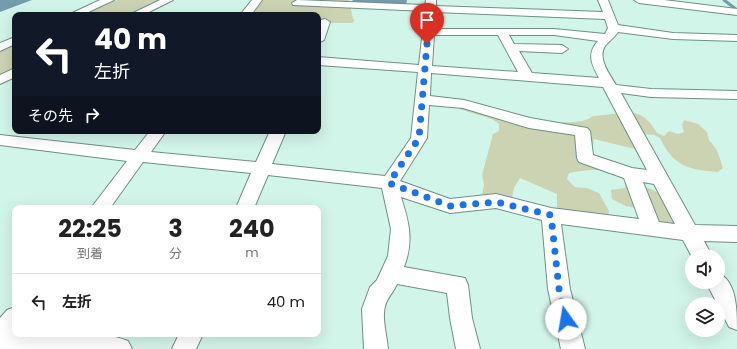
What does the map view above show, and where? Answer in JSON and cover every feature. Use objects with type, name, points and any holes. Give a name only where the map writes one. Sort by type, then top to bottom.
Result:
[{"type":"street","points":[[80,12],[109,0]]},
{"type":"street","points":[[141,12],[168,0]]},
{"type":"street","points":[[247,12],[257,0]]},
{"type":"street","points":[[602,0],[610,27],[598,47],[596,54],[598,64],[658,178],[698,249]]},
{"type":"street","points":[[644,0],[737,12]]},
{"type":"street","points":[[730,0],[737,6]]},
{"type":"street","points":[[296,3],[431,4],[565,9],[610,27]]},
{"type":"street","points":[[376,349],[373,309],[378,294],[385,287],[398,256],[401,229],[389,183],[419,138],[427,32],[431,4]]},
{"type":"street","points":[[453,22],[454,6]]},
{"type":"street","points":[[321,32],[325,22]]},
{"type":"street","points":[[665,24],[673,36]]},
{"type":"street","points":[[427,32],[542,32],[610,27],[673,36],[737,38]]},
{"type":"street","points":[[501,31],[527,76]]},
{"type":"street","points":[[542,32],[546,48]]},
{"type":"street","points":[[0,47],[12,41]]},
{"type":"street","points":[[511,47],[562,49]]},
{"type":"street","points":[[321,61],[527,76],[609,85],[651,93],[737,95]]},
{"type":"street","points":[[0,80],[12,74]]},
{"type":"street","points":[[422,100],[464,104],[529,123],[582,131],[585,158],[631,174],[658,178]]},
{"type":"street","points":[[102,205],[156,134]]},
{"type":"street","points":[[246,205],[277,134]]},
{"type":"street","points":[[0,140],[140,156],[336,175],[389,183],[450,206],[496,202],[551,215],[652,229],[690,233],[737,234]]},
{"type":"street","points":[[631,174],[652,229]]},
{"type":"street","points":[[551,215],[559,289],[573,349]]},
{"type":"street","points":[[391,274],[457,284],[461,318],[468,349]]},
{"type":"street","points":[[721,289],[737,319]]},
{"type":"street","points":[[0,336],[12,322]]},
{"type":"street","points":[[0,336],[120,349]]},
{"type":"street","points":[[184,349],[190,337]]},
{"type":"green space","points":[[117,0],[165,0],[138,12],[87,12]]},
{"type":"green space","points":[[259,0],[349,0],[353,19],[355,20],[352,23],[329,23],[321,21],[321,12],[253,12]]},
{"type":"green space","points":[[12,45],[12,72],[0,78],[0,50]]},
{"type":"green space","points":[[462,106],[510,116],[550,122],[583,121],[593,116],[629,112],[644,117],[651,123],[657,133],[664,136],[669,131],[678,134],[684,132],[682,125],[684,120],[698,124],[707,132],[709,140],[717,150],[723,168],[718,172],[699,170],[683,165],[670,155],[660,138],[654,135],[639,134],[634,141],[635,149],[594,139],[591,156],[630,180],[657,192],[668,204],[678,223],[674,230],[656,226],[640,209],[626,206],[612,199],[611,190],[625,188],[625,180],[605,171],[591,170],[569,173],[567,179],[575,187],[587,188],[599,193],[609,211],[607,221],[566,217],[557,209],[557,194],[520,178],[514,188],[511,203],[481,200],[484,185],[482,175],[493,134],[499,131],[499,124],[492,119],[459,109]]},
{"type":"water","points":[[0,0],[32,0],[0,12]]},
{"type":"water","points":[[353,0],[407,0],[406,6],[351,3]]},
{"type":"waterway","points":[[724,0],[737,10]]},
{"type":"route","points":[[427,44],[419,138],[389,183],[408,192],[450,206],[496,202],[551,215],[559,289],[566,319]]}]
